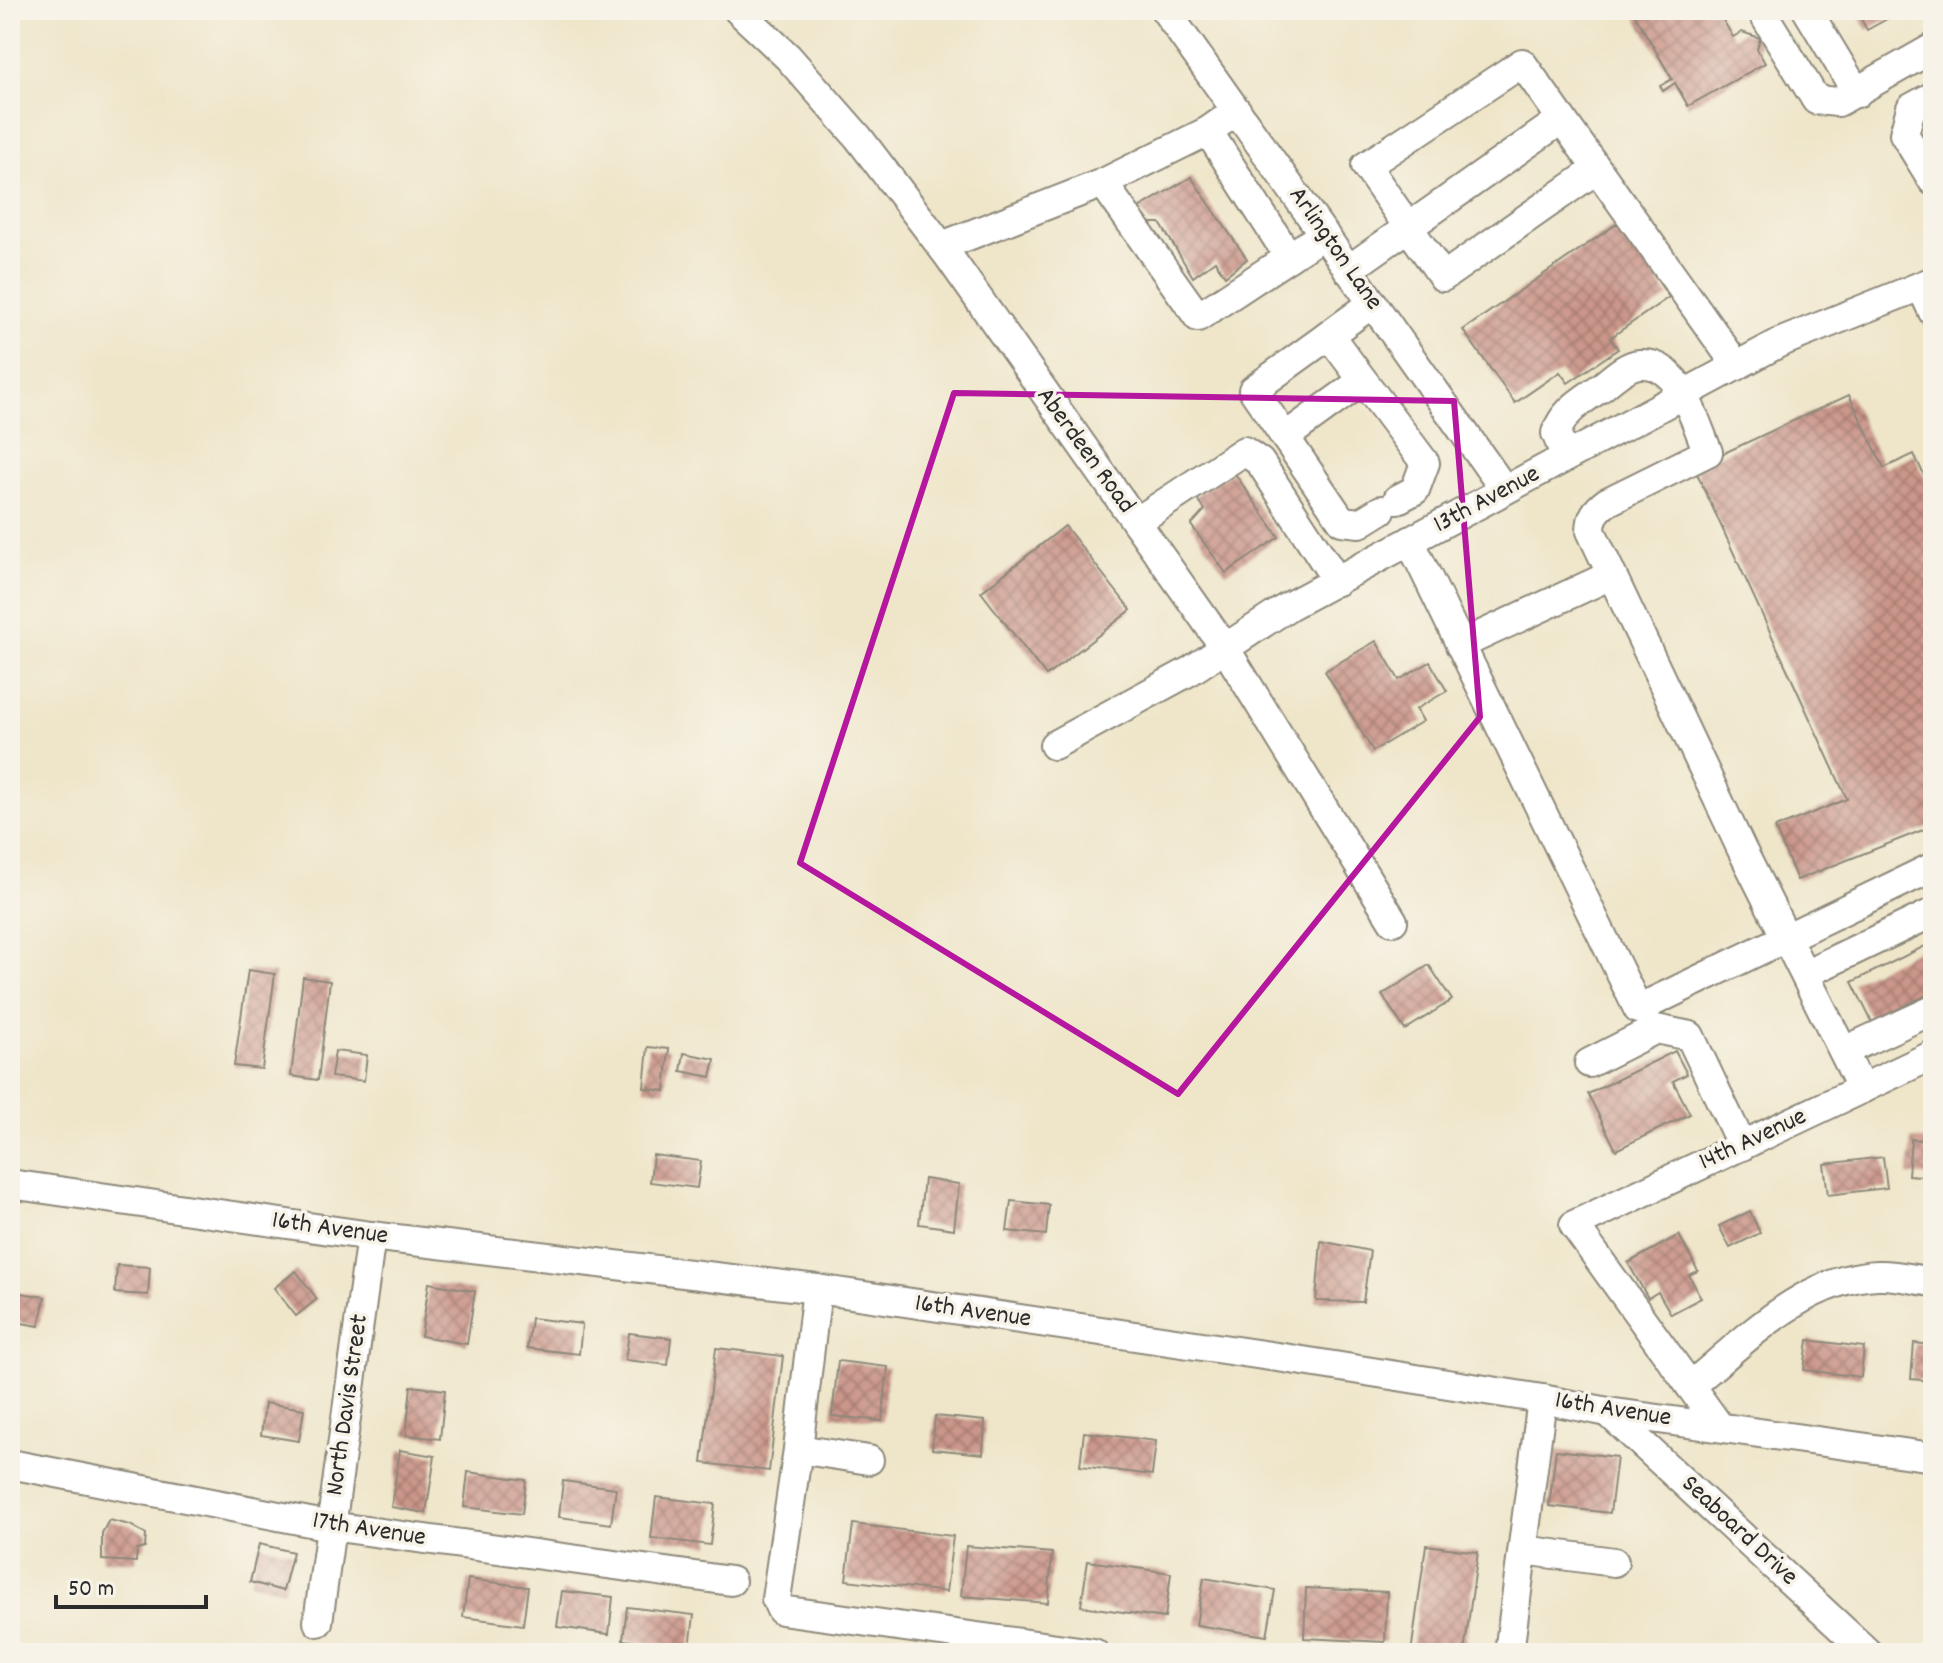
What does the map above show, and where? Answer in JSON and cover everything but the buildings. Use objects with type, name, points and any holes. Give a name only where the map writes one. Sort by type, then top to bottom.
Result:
[{"type":"street","name":"Aberdeen Road","points":[[738,10],[788,57],[858,137],[942,246],[1225,648],[1393,921]]},
{"type":"street","name":"Arlington Lane","points":[[1165,10],[1504,489]]},
{"type":"street","points":[[1761,10],[1816,100],[1838,102],[1933,48]]},
{"type":"street","points":[[1807,10],[1857,93]]},
{"type":"street","points":[[1597,169],[1443,277],[1366,166],[1522,63],[1737,366]]},
{"type":"street","points":[[1933,96],[1911,108],[1904,134],[1933,181]]},
{"type":"street","points":[[942,246],[1103,183],[1208,131],[1237,111]]},
{"type":"street","points":[[1348,270],[1562,119]]},
{"type":"street","points":[[1208,131],[1289,257]]},
{"type":"street","points":[[1103,183],[1198,317],[1324,234]]},
{"type":"street","points":[[1927,284],[1933,312]]},
{"type":"street","name":"13th Avenue","points":[[1054,745],[1190,671],[1289,606],[1779,343],[1927,284]]},
{"type":"street","points":[[1329,335],[1425,463],[1398,499],[1360,523],[1342,521],[1253,390],[1373,303]]},
{"type":"street","points":[[1566,457],[1556,433],[1562,417],[1624,370],[1638,363],[1656,366],[1671,376],[1683,394],[1708,452],[1624,492],[1597,510],[1591,521],[1591,531],[1862,1089]]},
{"type":"street","points":[[1285,437],[1362,381]]},
{"type":"street","points":[[1136,522],[1244,451],[1260,462],[1337,581]]},
{"type":"street","points":[[1398,499],[1439,525]]},
{"type":"street","points":[[1410,541],[1638,1009],[1933,867]]},
{"type":"street","points":[[1460,645],[1611,575]]},
{"type":"street","points":[[1805,974],[1930,914],[1933,919]]},
{"type":"street","points":[[1844,1051],[1933,1010]]},
{"type":"street","points":[[1589,1063],[1656,1029],[1690,1036],[1742,1146]]},
{"type":"street","name":"14th Avenue","points":[[1690,1386],[1574,1225],[1933,1055]]},
{"type":"street","name":"16th Avenue","points":[[10,1184],[371,1236],[817,1289],[1542,1399],[1608,1412],[1933,1457]]},
{"type":"street","name":"North Davis Street","points":[[318,1622],[371,1236]]},
{"type":"street","points":[[1719,1426],[1690,1386],[1793,1302],[1841,1281],[1879,1275],[1933,1282]]},
{"type":"street","points":[[817,1289],[776,1599],[781,1610],[1094,1653]]},
{"type":"street","points":[[1509,1653],[1542,1399]]},
{"type":"street","name":"Seaboard Drive","points":[[1608,1412],[1868,1653]]},
{"type":"street","points":[[798,1449],[869,1460]]},
{"type":"street","name":"17th Avenue","points":[[10,1464],[330,1526],[731,1581]]},
{"type":"street","points":[[1523,1550],[1614,1562]]},
{"type":"highlighted area","points":[[954,393],[1454,401],[1480,717],[1178,1094],[800,863]]}]
